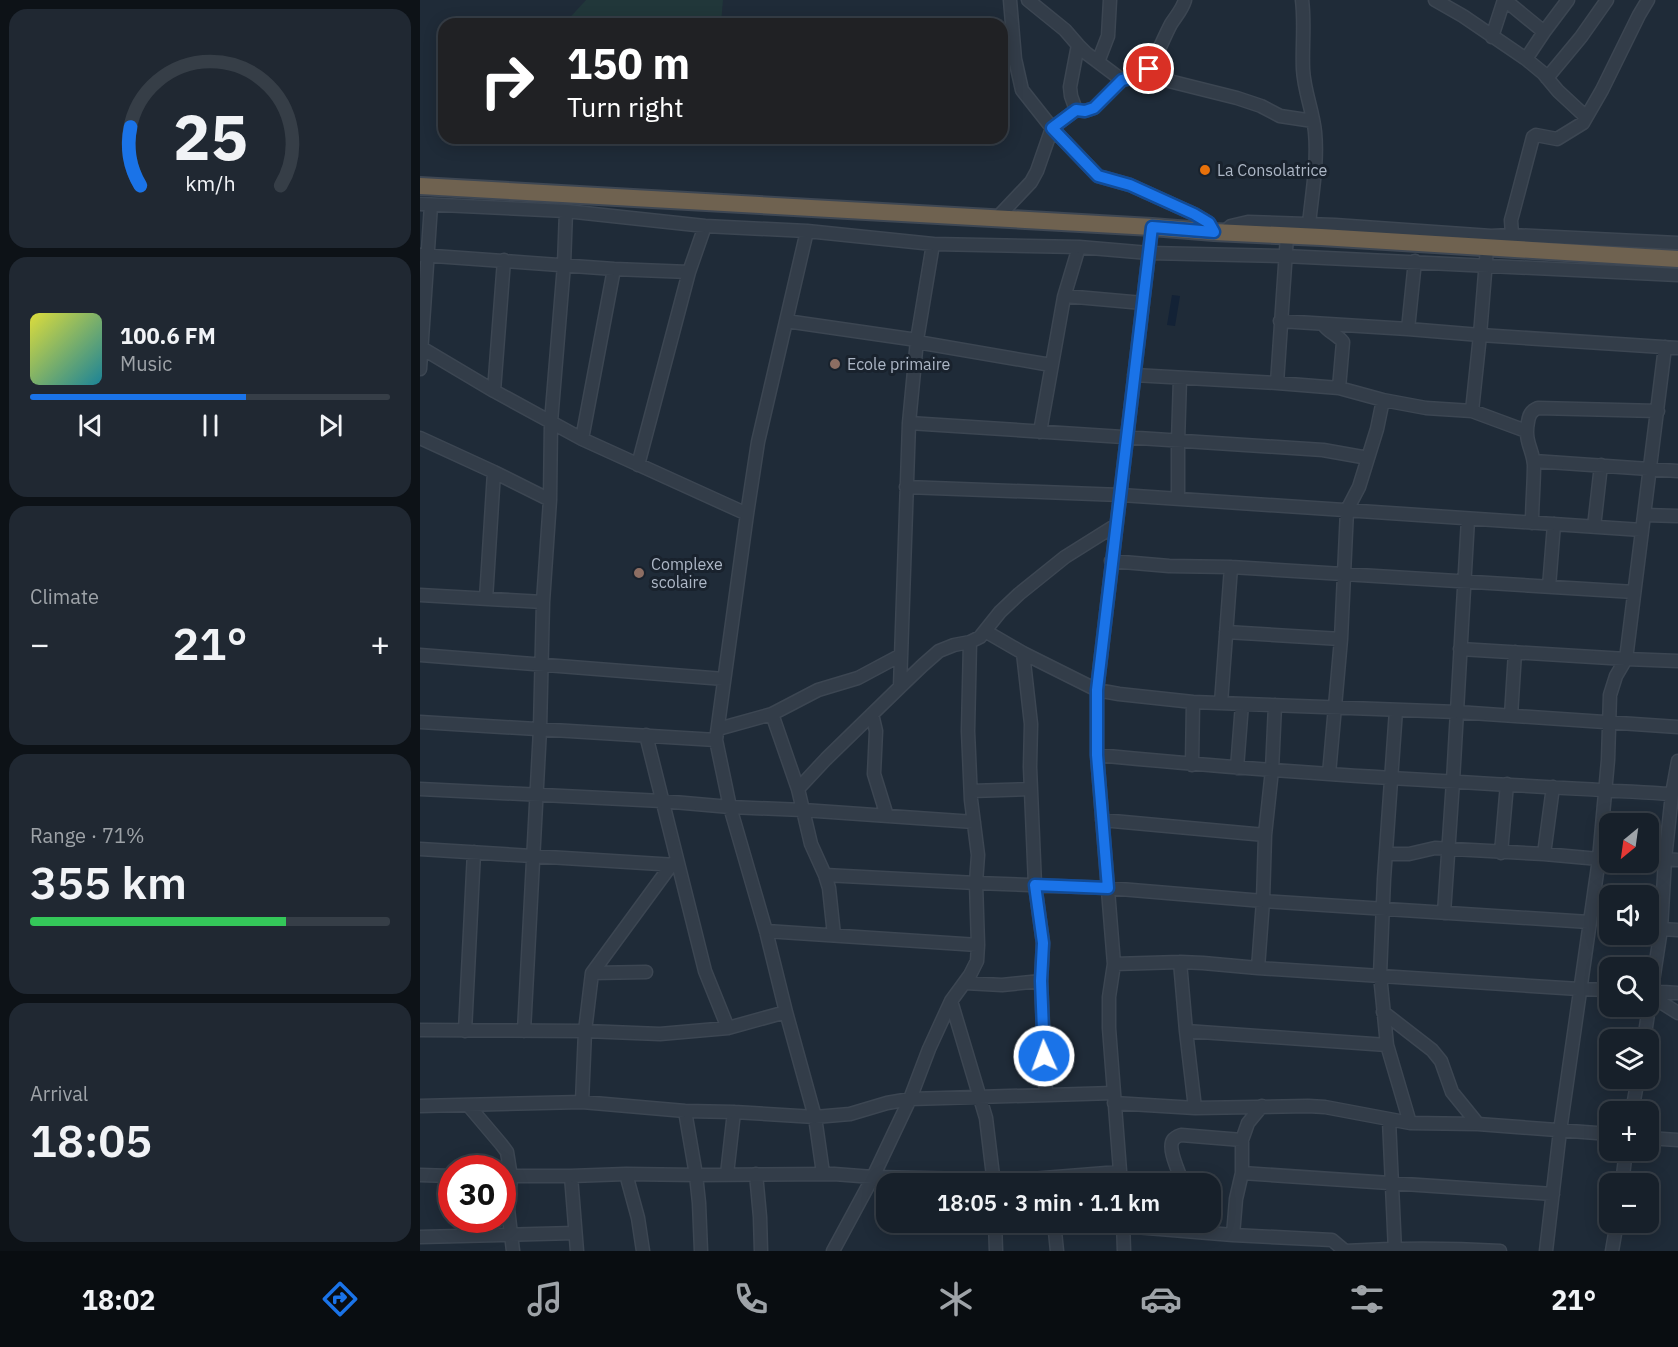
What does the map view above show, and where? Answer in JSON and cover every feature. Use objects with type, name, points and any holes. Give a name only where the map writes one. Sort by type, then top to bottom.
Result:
[{"type":"highway","points":[[420,186],[1678,259]]},
{"type":"street","points":[[1010,0],[1016,59],[1022,90],[1052,128],[1098,176],[1130,185],[1194,214],[1219,232],[1248,222],[1491,236],[1678,243]]},
{"type":"street","points":[[1028,0],[1065,30],[1086,53],[1122,80]]},
{"type":"street","points":[[1098,62],[1108,36],[1110,0]]},
{"type":"street","points":[[1145,75],[1171,25],[1182,10],[1185,0]]},
{"type":"street","points":[[1302,0],[1305,90],[1316,137],[1309,224]]},
{"type":"street","points":[[1435,0],[1463,16],[1526,59],[1586,117]]},
{"type":"street","points":[[1492,37],[1504,0],[1544,32]]},
{"type":"street","points":[[1526,59],[1568,0]]},
{"type":"street","points":[[1547,78],[1581,37],[1606,0]]},
{"type":"street","points":[[1512,235],[1513,213],[1533,137],[1536,135],[1557,139],[1580,126],[1602,90],[1648,0]]},
{"type":"street","points":[[1076,110],[1070,87],[1078,45]]},
{"type":"street","points":[[996,219],[1031,182],[1052,128],[1076,110],[1085,111],[1094,108],[1122,80],[1145,75],[1237,98],[1261,106],[1280,116],[1312,121]]},
{"type":"street","points":[[420,369],[426,205],[566,212],[705,226],[807,231],[933,244],[1079,247],[1149,253],[1415,261],[1678,275]]},
{"type":"street","points":[[524,1031],[540,729],[551,422],[566,212]]},
{"type":"street","points":[[638,465],[688,272],[705,226]]},
{"type":"street","points":[[1120,1173],[1108,1028],[1109,997],[1114,964],[1097,755],[1097,690],[1152,227]]},
{"type":"street","points":[[807,231],[758,442],[717,734],[730,807],[766,931],[815,1117],[823,1173]]},
{"type":"street","points":[[1277,383],[1287,236]]},
{"type":"street","points":[[900,687],[909,423],[917,341],[933,244]]},
{"type":"street","points":[[1040,432],[1065,296],[1079,247]]},
{"type":"street","points":[[1472,411],[1487,248]]},
{"type":"street","points":[[424,256],[688,272]]},
{"type":"street","points":[[494,391],[504,260]]},
{"type":"street","points":[[1408,329],[1415,261]]},
{"type":"street","points":[[582,439],[614,269]]},
{"type":"street","points":[[1065,296],[1143,303]]},
{"type":"street","points":[[786,321],[1051,365]]},
{"type":"street","points":[[1280,321],[1672,348],[1658,411],[1626,660],[1616,676],[1610,695],[1608,760],[1603,813]]},
{"type":"street","points":[[1323,324],[1342,342],[1339,388]]},
{"type":"street","points":[[421,348],[582,439],[747,514]]},
{"type":"street","points":[[1134,375],[1339,388],[1383,400],[1426,408],[1472,411],[1526,430]]},
{"type":"street","points":[[1178,500],[1180,378]]},
{"type":"street","points":[[1329,774],[1341,639],[1347,510],[1359,487],[1377,429],[1383,400]]},
{"type":"street","points":[[1532,523],[1534,461],[1526,430],[1531,412],[1538,408],[1658,411]]},
{"type":"street","points":[[909,423],[1323,450],[1368,458]]},
{"type":"street","points":[[420,438],[550,500]]},
{"type":"street","points":[[1534,461],[1678,471]]},
{"type":"street","points":[[1594,527],[1600,465]]},
{"type":"street","points":[[486,599],[494,472]]},
{"type":"street","points":[[906,487],[1120,495],[1642,530]]},
{"type":"street","points":[[1644,515],[1678,516]]},
{"type":"street","points":[[1444,913],[1468,519]]},
{"type":"street","points":[[1549,587],[1554,524]]},
{"type":"street","points":[[798,789],[826,759],[939,651],[980,637],[1009,602],[1065,557],[1116,525]]},
{"type":"street","points":[[1111,561],[1634,592]]},
{"type":"street","points":[[1221,703],[1232,567]]},
{"type":"street","points":[[420,595],[543,602]]},
{"type":"street","points":[[985,631],[1097,690],[1119,694],[1193,702],[1457,712],[1678,727]]},
{"type":"street","points":[[1226,632],[1341,639]]},
{"type":"street","points":[[833,1251],[910,1099],[951,1001],[965,983],[977,961],[978,855],[971,791],[968,731],[970,642]]},
{"type":"street","points":[[1460,649],[1626,660],[1678,661]]},
{"type":"street","points":[[1511,716],[1515,652]]},
{"type":"street","points":[[1023,653],[1030,724],[1035,885],[1043,943],[1041,981],[1046,1094]]},
{"type":"street","points":[[420,655],[724,680]]},
{"type":"street","points":[[420,722],[646,735],[717,734],[772,714],[818,690],[858,678],[901,655]]},
{"type":"street","points":[[1192,765],[1193,702]]},
{"type":"street","points":[[1237,768],[1242,704]]},
{"type":"street","points":[[1258,968],[1275,705]]},
{"type":"street","points":[[1396,710],[1380,975],[1387,1045],[1410,1124]]},
{"type":"street","points":[[772,714],[798,789],[811,844],[829,888],[834,935]]},
{"type":"street","points":[[872,714],[876,731],[874,774],[887,816]]},
{"type":"street","points":[[646,735],[675,865],[705,971],[728,1028]]},
{"type":"street","points":[[1097,755],[1192,765],[1672,794]]},
{"type":"street","points":[[1657,957],[1672,860],[1672,794],[1678,761]]},
{"type":"street","points":[[1501,853],[1507,784]]},
{"type":"street","points":[[1544,854],[1553,787]]},
{"type":"street","points":[[420,789],[662,801],[974,822]]},
{"type":"street","points":[[971,791],[1031,789]]},
{"type":"street","points":[[1102,820],[1265,835]]},
{"type":"street","points":[[1387,854],[1409,854],[1435,848],[1599,859],[1579,989],[1546,1251]]},
{"type":"street","points":[[420,849],[675,865]]},
{"type":"street","points":[[465,1031],[474,852]]},
{"type":"street","points":[[582,1102],[585,1031],[592,973],[675,865]]},
{"type":"street","points":[[825,875],[1108,888],[1263,901],[1589,922]]},
{"type":"street","points":[[1661,929],[1678,930]]},
{"type":"street","points":[[766,931],[978,945]]},
{"type":"street","points":[[1114,964],[1180,962],[1599,990]]},
{"type":"street","points":[[1180,962],[1196,1108]]},
{"type":"street","points":[[592,973],[646,972]]},
{"type":"street","points":[[965,983],[1002,985],[1041,981]]},
{"type":"street","points":[[1659,992],[1678,993]]},
{"type":"street","points":[[1659,998],[1678,1013]]},
{"type":"street","points":[[951,1001],[980,1098],[989,1138],[993,1173]]},
{"type":"street","points":[[420,1030],[660,1034],[728,1028],[786,1011]]},
{"type":"street","points":[[1383,1012],[1432,1050],[1441,1061],[1452,1092],[1478,1124]]},
{"type":"street","points":[[1186,1030],[1387,1045]]},
{"type":"street","points":[[420,1106],[582,1102],[685,1111],[815,1117],[850,1114],[910,1099],[1046,1094],[1114,1098],[1196,1108],[1325,1107],[1410,1124],[1478,1124],[1599,1133]]},
{"type":"street","points":[[468,1105],[501,1144],[507,1155]]},
{"type":"street","points":[[1233,1235],[1236,1199],[1242,1173],[1242,1140],[1248,1123],[1262,1106]]},
{"type":"street","points":[[685,1111],[696,1175],[701,1251]]},
{"type":"street","points":[[727,1174],[734,1112]]},
{"type":"street","points":[[1389,1120],[1395,1250]]},
{"type":"street","points":[[1180,1173],[1171,1143],[1174,1138],[1181,1135],[1242,1140]]},
{"type":"street","points":[[1659,1139],[1678,1140]]},
{"type":"street","points":[[516,1177],[626,1173],[696,1175],[823,1173],[876,1176]]},
{"type":"street","points":[[626,1173],[644,1251]]},
{"type":"street","points":[[1242,1173],[1553,1194]]},
{"type":"street","points":[[756,1174],[761,1251]]},
{"type":"street","points":[[420,1175],[438,1176]]},
{"type":"street","points":[[571,1176],[577,1251]]},
{"type":"street","points":[[420,1238],[575,1233]]},
{"type":"street","points":[[995,1233],[996,1251]]},
{"type":"street","points":[[1055,1233],[1057,1251]]},
{"type":"street","points":[[1123,1233],[1124,1251]]},
{"type":"street","points":[[1219,1233],[1332,1240],[1345,1251],[1500,1251]]},
{"type":"street","points":[[1612,1251],[1615,1233]]},
{"type":"street","points":[[510,1235],[513,1251]]},
{"type":"green space","points":[[586,0],[723,0],[722,18],[570,18]]},
{"type":"water","points":[[1172,295],[1180,296],[1175,326],[1167,325]]},
{"type":"place","name":"La Consolatrice","points":[[1205,170]]},
{"type":"place","name":"Ecole primaire","points":[[835,364]]},
{"type":"place","name":"Complexe scolaire","points":[[639,573]]},
{"type":"route","points":[[1044,1056],[1041,981],[1043,943],[1035,885],[1108,888],[1097,755],[1097,690],[1152,227],[1214,232],[1209,223],[1194,214],[1130,185],[1098,176],[1052,128],[1076,110],[1085,111],[1094,108],[1122,80],[1145,75],[1149,69]]}]
